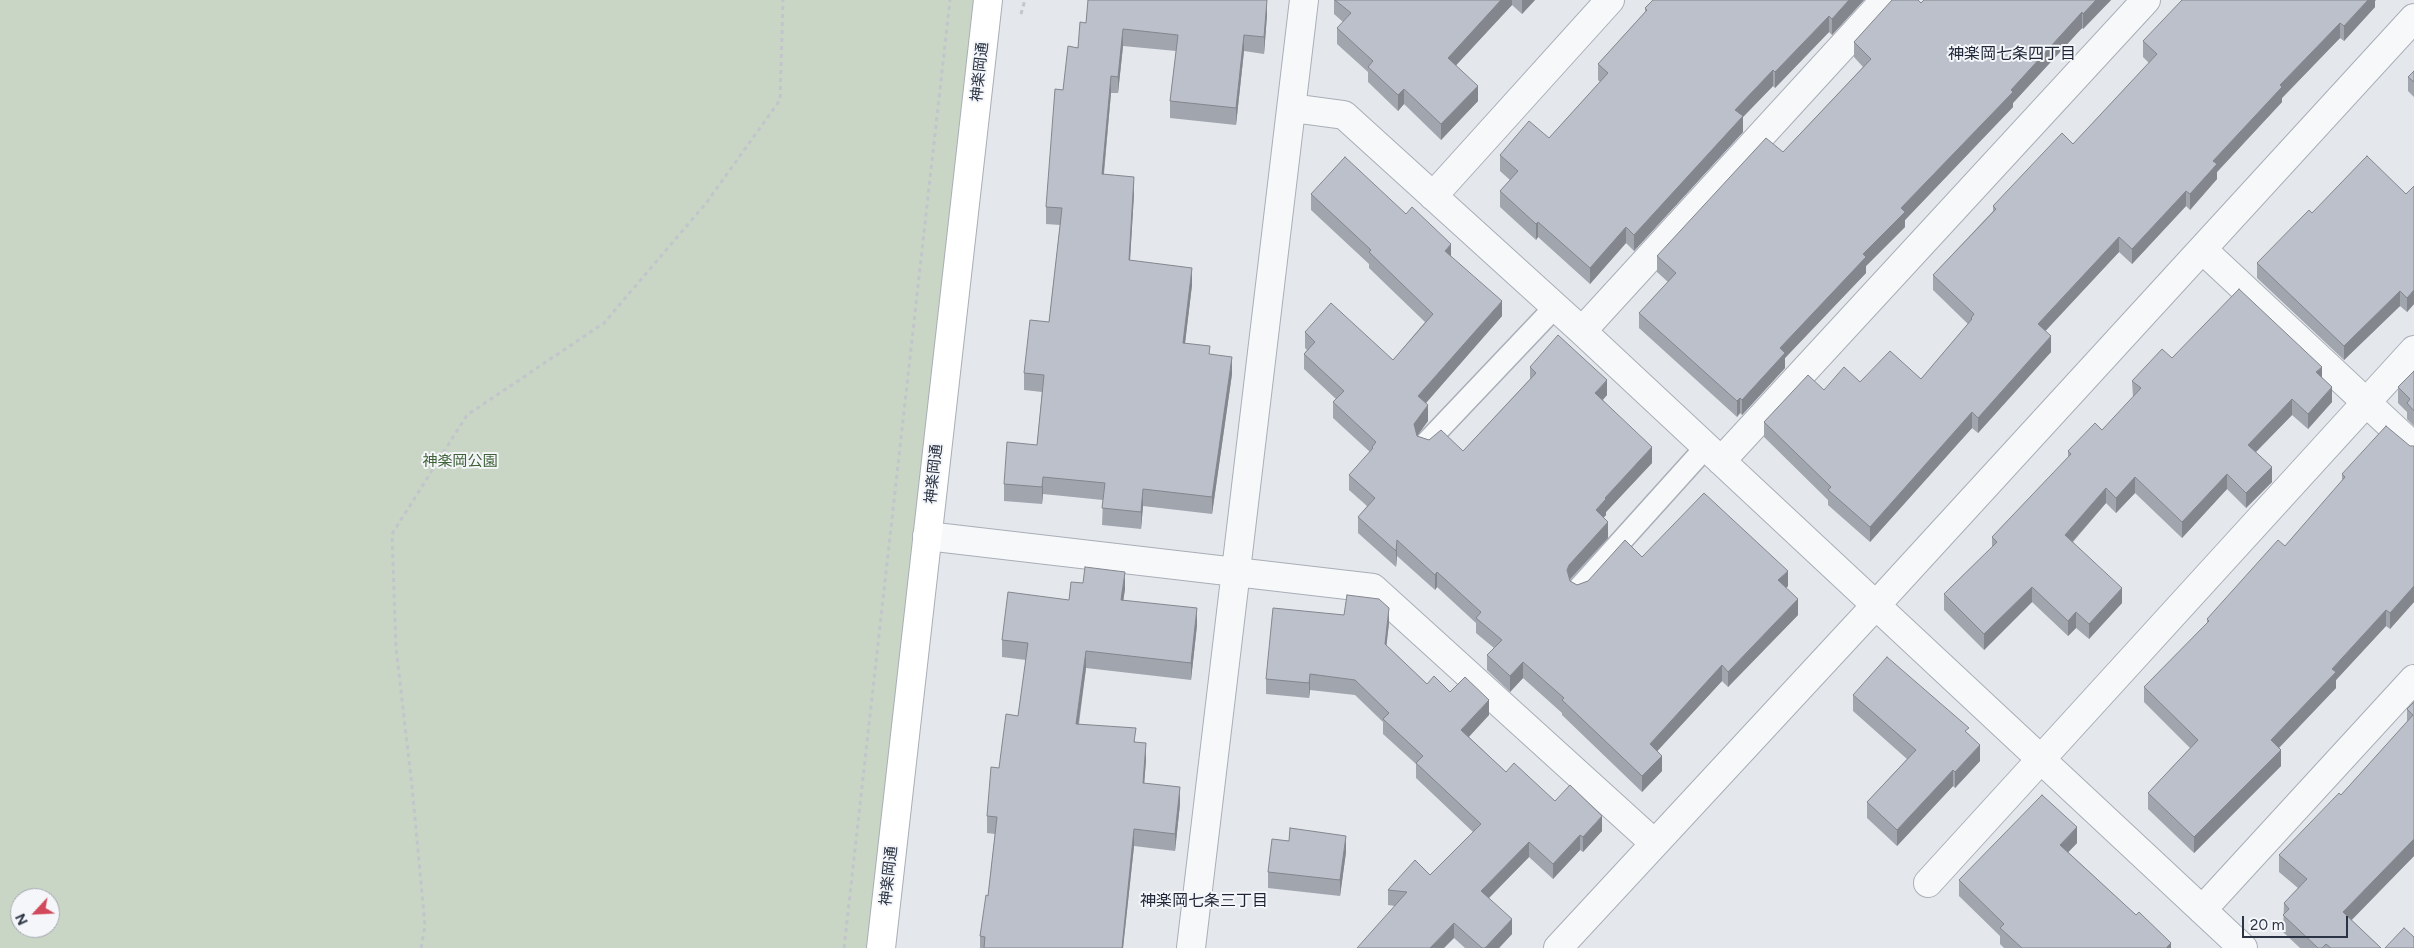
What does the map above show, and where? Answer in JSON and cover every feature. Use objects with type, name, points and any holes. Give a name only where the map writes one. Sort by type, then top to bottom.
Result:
[{"type":"street","name":"神楽岡通","points":[[881,948],[988,0]]},
{"type":"street","points":[[1190,948],[1237,574],[1304,0]]},
{"type":"street","points":[[1432,196],[1610,0]]},
{"type":"street","points":[[1582,331],[1885,0]]},
{"type":"street","points":[[1713,454],[2146,0]]},
{"type":"street","points":[[1558,948],[2203,250],[2414,18]]},
{"type":"street","points":[[1292,108],[1344,116],[1582,331],[2243,948]]},
{"type":"street","points":[[2203,250],[2414,447]]},
{"type":"street","points":[[1928,883],[2414,350]]},
{"type":"street","points":[[927,536],[1237,574],[1373,588],[1654,843]]},
{"type":"street","points":[[2202,910],[2414,679]]},
{"type":"lane","points":[[1426,443],[1555,307]]},
{"type":"lane","points":[[1579,588],[1713,454]]},
{"type":"path","points":[[422,948],[425,926],[412,786],[396,648],[392,534],[467,416],[604,323],[707,202],[780,100],[783,0]]},
{"type":"path","points":[[844,948],[950,0]]},
{"type":"green space","name":"神楽岡公園","points":[[0,0],[975,0],[868,948],[0,948]]},
{"type":"building","points":[[1088,0],[1267,0],[1264,37],[1244,35],[1236,108],[1170,101],[1178,35],[1123,29],[1118,77],[1111,76],[1102,174],[1134,177],[1129,260],[1192,268],[1183,343],[1210,346],[1209,354],[1232,357],[1212,497],[1143,489],[1141,512],[1102,508],[1105,483],[1043,477],[1042,487],[1004,484],[1007,442],[1037,445],[1044,375],[1024,373],[1030,320],[1049,322],[1062,208],[1046,207],[1055,89],[1063,90],[1068,46],[1078,48],[1080,22],[1086,23]]},
{"type":"building","points":[[1335,0],[1501,0],[1448,58],[1478,86],[1441,124],[1404,89],[1398,95],[1368,67],[1373,61],[1337,28],[1351,13]]},
{"type":"building","points":[[1653,0],[1849,0],[1832,19],[1829,16],[1775,72],[1773,70],[1735,110],[1743,116],[1634,235],[1626,227],[1590,268],[1538,222],[1536,224],[1500,191],[1518,171],[1500,155],[1529,121],[1549,138],[1608,73],[1598,64],[1647,10],[1645,8]]},
{"type":"building","points":[[1892,0],[1918,0],[1921,3],[1924,0],[2096,0],[2083,14],[2082,12],[2011,90],[2013,92],[1901,208],[1905,212],[1863,254],[1866,257],[1780,348],[1785,353],[1742,400],[1740,398],[1737,401],[1639,313],[1676,273],[1657,256],[1766,138],[1783,152],[1871,59],[1854,42]]},
{"type":"building","points":[[2182,0],[2368,0],[2344,26],[2340,23],[2280,85],[2282,87],[2213,161],[2217,164],[2190,194],[2186,191],[2132,249],[2119,237],[2038,324],[2051,336],[1978,418],[1972,412],[1870,527],[1828,490],[1831,487],[1764,422],[1808,375],[1824,390],[1844,367],[1860,382],[1890,351],[1921,379],[1972,319],[1974,314],[1933,275],[1996,209],[1993,206],[2062,133],[2073,144],[2157,54],[2143,41]]},
{"type":"building","points":[[2414,71],[2414,82],[2408,77]]},
{"type":"building","points":[[2367,156],[2406,194],[2414,186],[2414,290],[2407,298],[2400,291],[2344,346],[2257,263],[2309,210],[2312,213]]},
{"type":"building","points":[[1345,157],[1406,214],[1412,207],[1451,244],[1445,251],[1502,301],[1418,396],[1428,405],[1414,424],[1417,436],[1429,440],[1441,430],[1463,451],[1536,373],[1530,367],[1558,335],[1607,380],[1595,393],[1652,447],[1596,510],[1608,522],[1569,565],[1567,570],[1570,581],[1577,585],[1588,581],[1625,540],[1642,557],[1704,493],[1788,571],[1778,580],[1798,599],[1728,672],[1722,665],[1650,744],[1662,756],[1642,776],[1562,700],[1564,698],[1523,662],[1510,676],[1487,655],[1502,640],[1476,618],[1481,612],[1437,572],[1435,575],[1397,540],[1396,551],[1358,517],[1375,498],[1349,475],[1376,442],[1333,402],[1344,391],[1304,354],[1315,342],[1305,332],[1331,303],[1393,360],[1433,314],[1369,252],[1371,250],[1311,194]]},
{"type":"building","points":[[2239,289],[2322,367],[2316,372],[2332,387],[2308,414],[2292,399],[2248,445],[2272,467],[2246,493],[2227,474],[2182,522],[2135,477],[2116,498],[2106,488],[2065,535],[2122,588],[2089,624],[2076,612],[2068,621],[2032,587],[1984,634],[1944,594],[1997,542],[1992,537],[2071,454],[2068,451],[2095,423],[2102,430],[2141,388],[2132,381],[2162,349],[2172,358]]},
{"type":"building","points":[[2414,371],[2414,411],[2407,403],[2410,399],[2398,387]]},
{"type":"building","points":[[2386,426],[2410,446],[2414,446],[2414,586],[2390,613],[2386,610],[2332,669],[2336,672],[2271,740],[2281,750],[2194,837],[2148,793],[2198,740],[2144,687],[2209,621],[2207,619],[2278,540],[2285,546],[2345,477],[2342,474]]},
{"type":"building","points":[[1085,567],[1125,572],[1121,600],[1197,608],[1191,663],[1086,651],[1076,724],[1136,728],[1134,742],[1146,743],[1143,783],[1180,787],[1175,834],[1134,829],[1122,948],[984,948],[985,937],[980,936],[986,895],[988,896],[997,817],[987,816],[991,767],[999,768],[1006,714],[1018,716],[1028,643],[1002,640],[1008,592],[1069,600],[1071,582],[1083,583]]},
{"type":"building","points":[[1347,595],[1379,599],[1389,608],[1385,644],[1427,684],[1434,676],[1450,692],[1465,677],[1489,700],[1461,730],[1506,772],[1514,763],[1555,801],[1570,785],[1602,816],[1583,837],[1580,835],[1553,864],[1529,842],[1481,891],[1512,919],[1485,948],[1482,948],[1454,923],[1430,948],[1357,948],[1407,892],[1388,890],[1415,860],[1430,875],[1481,824],[1416,763],[1423,756],[1383,719],[1389,713],[1355,680],[1310,674],[1309,683],[1266,679],[1273,608],[1344,615]]},
{"type":"building","points":[[1887,657],[1969,728],[1965,731],[1980,745],[1955,772],[1953,770],[1897,830],[1867,802],[1916,750],[1853,695]]},
{"type":"building","points":[[2414,702],[2414,839],[2343,912],[2381,948],[2331,948],[2326,944],[2322,948],[2318,948],[2283,915],[2289,909],[2284,903],[2307,879],[2279,855],[2339,793],[2341,795],[2413,715],[2407,709]]},
{"type":"building","points":[[2042,795],[2077,827],[2060,845],[2136,915],[2139,912],[2171,943],[2167,948],[2022,948],[2000,928],[2004,924],[1959,880]]},
{"type":"building","points":[[1290,828],[1346,836],[1340,880],[1268,872],[1272,839],[1289,841]]},
{"type":"building","points":[[2404,928],[2414,937],[2414,948],[2385,948]]},
{"type":"district","name":"神楽岡七条四丁目","points":[[2012,54]]},
{"type":"district","name":"神楽岡七条三丁目","points":[[1204,901]]}]
